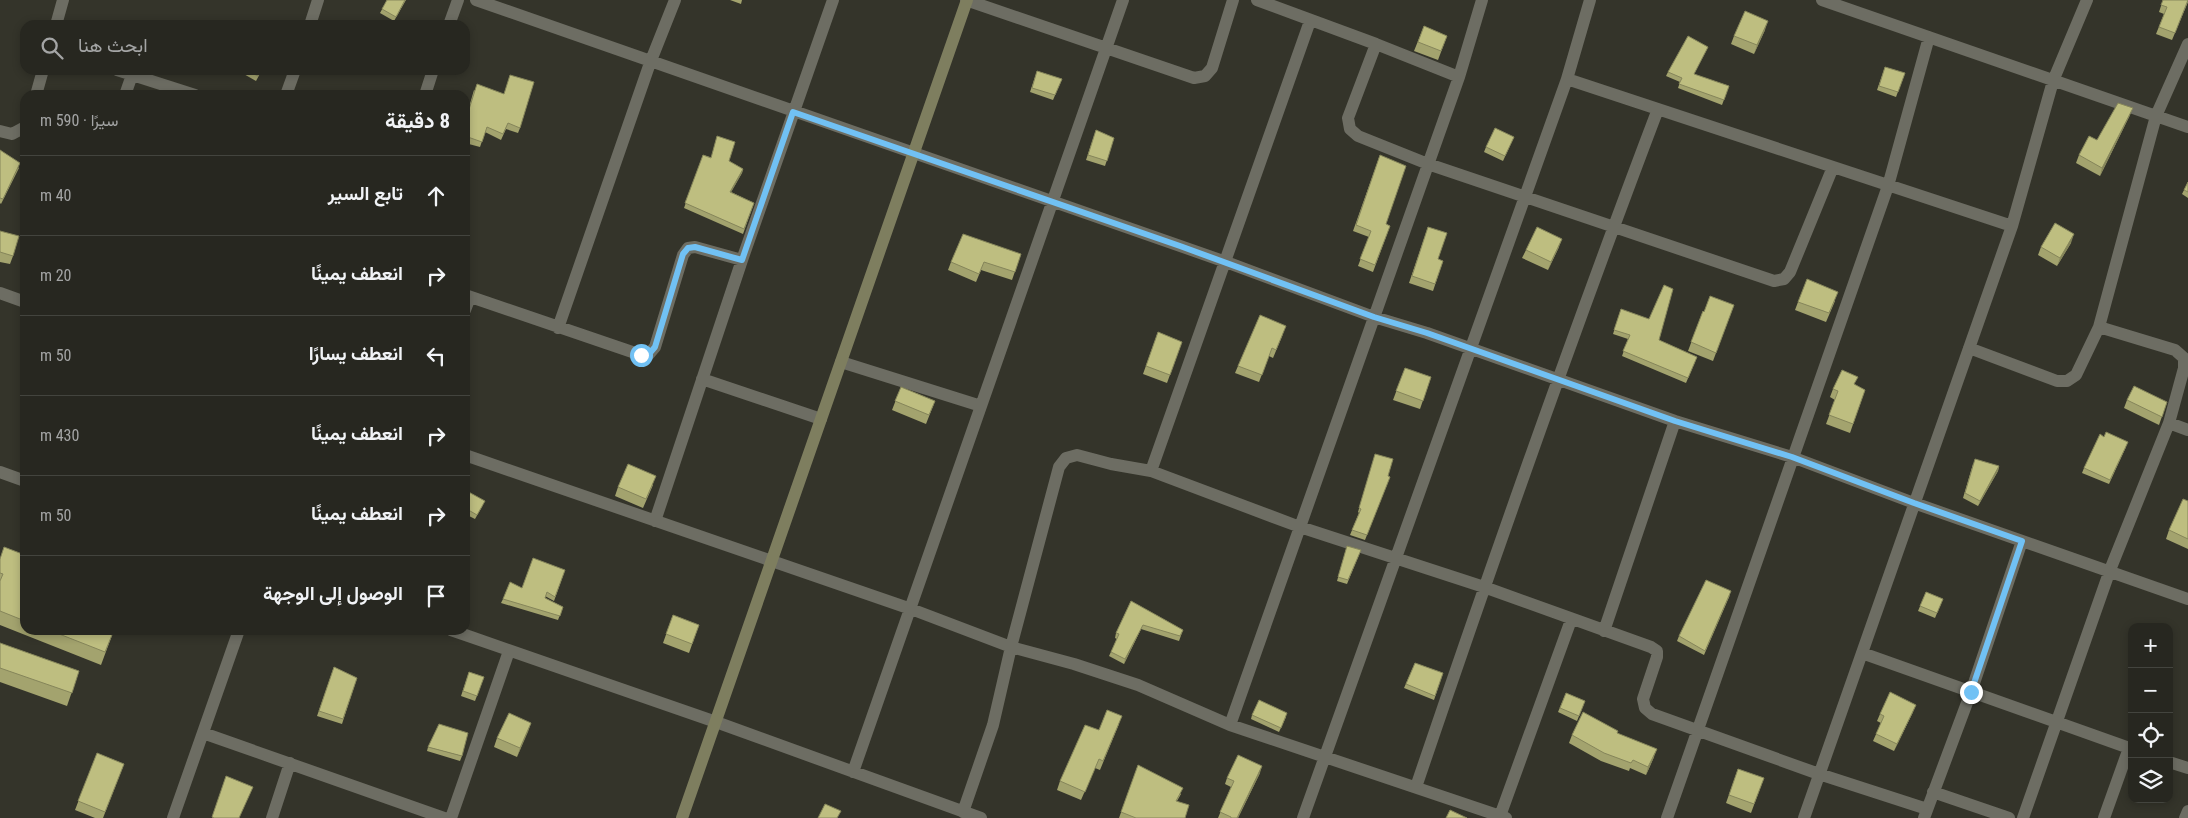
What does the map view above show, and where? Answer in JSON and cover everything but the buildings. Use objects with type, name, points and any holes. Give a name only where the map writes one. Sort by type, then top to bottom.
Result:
[{"type":"street","points":[[57,20],[63,0]]},
{"type":"street","points":[[312,20],[318,0]]},
{"type":"street","points":[[451,20],[458,0]]},
{"type":"street","points":[[476,0],[1052,203],[1226,262],[1374,317],[1471,348],[1675,421],[1792,457],[1914,503],[2110,570],[2188,599]]},
{"type":"street","points":[[558,328],[650,62],[675,0]]},
{"type":"street","points":[[654,521],[742,260],[833,0]]},
{"type":"street","points":[[682,818],[967,0],[1194,78],[1205,76],[1212,68],[1233,0]]},
{"type":"street","points":[[853,772],[1123,0]]},
{"type":"street","points":[[1257,0],[1459,77]]},
{"type":"street","points":[[1230,724],[1459,77],[1482,0]]},
{"type":"street","points":[[1303,818],[1526,196],[1567,79],[1590,0]]},
{"type":"street","points":[[1822,0],[2188,127]]},
{"type":"street","points":[[1804,818],[2012,226],[2053,81],[2087,0]]},
{"type":"street","points":[[1151,471],[1310,20]]},
{"type":"street","points":[[1667,818],[1888,186],[1929,37]]},
{"type":"street","points":[[1376,44],[1348,118],[1350,130],[1358,136],[1428,164],[1774,281],[1784,279],[1790,272],[1833,167]]},
{"type":"street","points":[[1969,348],[2056,381],[2067,381],[2076,375],[2099,327],[2156,116],[2188,44]]},
{"type":"street","points":[[37,90],[42,75]]},
{"type":"street","points":[[127,90],[132,75],[179,90]]},
{"type":"street","points":[[288,90],[293,75]]},
{"type":"street","points":[[427,90],[431,75]]},
{"type":"street","points":[[1567,79],[2012,226]]},
{"type":"street","points":[[1416,787],[1484,587],[1658,109]]},
{"type":"street","points":[[0,131],[12,134],[20,130]]},
{"type":"street","points":[[470,297],[641,355],[649,354],[655,347],[683,254],[688,248],[695,247],[742,260]]},
{"type":"street","points":[[0,293],[20,300]]},
{"type":"street","points":[[2023,818],[2110,570],[2169,423],[2184,368],[2184,358],[2175,350],[2099,327]]},
{"type":"street","points":[[841,362],[981,406]]},
{"type":"street","points":[[702,379],[821,419]]},
{"type":"street","points":[[1604,630],[1675,421]]},
{"type":"street","points":[[2169,423],[2188,430]]},
{"type":"street","points":[[963,812],[992,725],[1059,467],[1066,458],[1077,455],[1111,464],[1151,471],[1300,527],[1484,587],[1651,647],[1657,651],[1658,658],[1643,700],[1645,708],[1652,714],[1698,729],[1925,813],[1971,692],[2022,541]]},
{"type":"street","points":[[470,457],[911,609],[1011,647],[1074,664],[1138,685],[1230,724],[1503,817],[1572,620]]},
{"type":"street","points":[[0,472],[20,478]]},
{"type":"street","points":[[173,818],[237,635]]},
{"type":"street","points":[[465,635],[716,722],[981,818]]},
{"type":"street","points":[[451,818],[509,651]]},
{"type":"street","points":[[1862,653],[2128,747]]},
{"type":"street","points":[[203,733],[444,818]]},
{"type":"street","points":[[2104,818],[2128,753]]},
{"type":"street","points":[[272,818],[290,763]]},
{"type":"street","points":[[2173,763],[2188,768]]},
{"type":"street","points":[[1933,792],[2008,818]]},
{"type":"street","points":[[2185,818],[2188,811]]},
{"type":"route","points":[[641,355],[649,354],[655,347],[683,254],[688,248],[695,247],[742,260],[793,112],[1226,262],[1374,317],[1471,348],[1559,381],[1675,421],[1792,457],[2022,541],[1971,692]]}]
